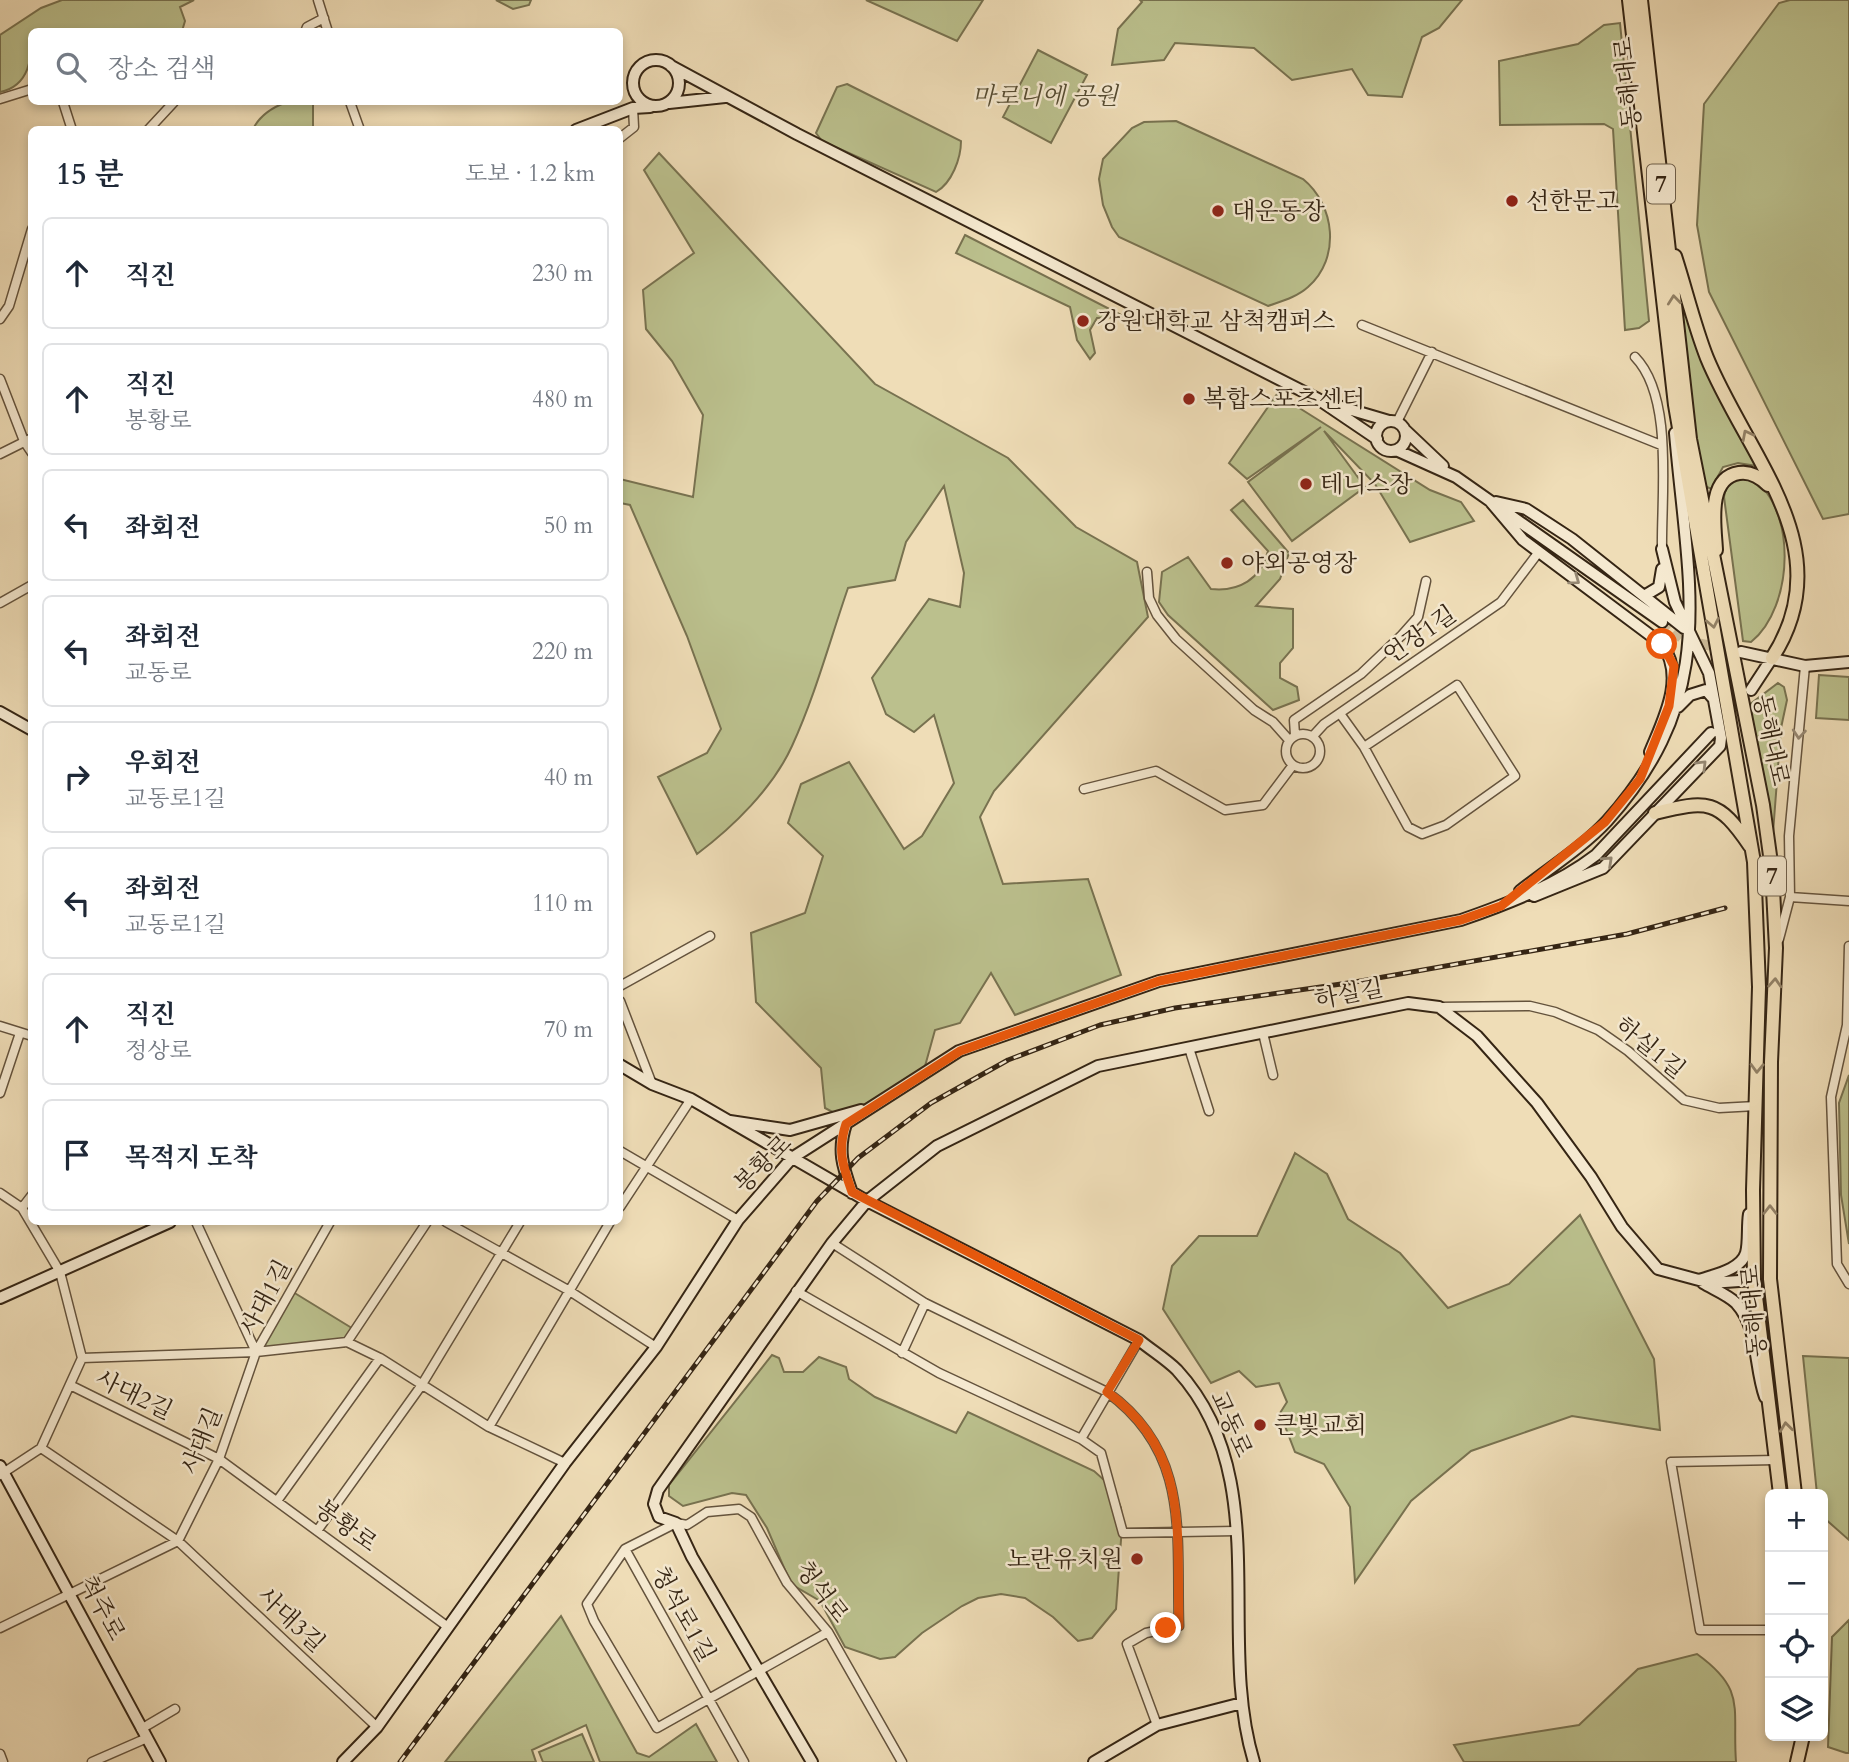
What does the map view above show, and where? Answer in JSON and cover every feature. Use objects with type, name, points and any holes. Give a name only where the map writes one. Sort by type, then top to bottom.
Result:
[{"type":"main road","name":"동해대로","points":[[1629,0],[1675,405],[1752,849],[1759,987],[1753,1190],[1754,1280],[1779,1489]]},
{"type":"main road","name":"동해대로","points":[[1641,0],[1690,439],[1719,596],[1763,805],[1772,870],[1776,948],[1771,1062],[1770,1279],[1794,1489]]},
{"type":"main road","points":[[1667,230],[1707,358],[1774,489],[1796,541],[1797,601],[1786,637],[1772,658]]},
{"type":"main road","points":[[1719,596],[1716,492],[1730,476],[1751,473],[1768,484],[1785,520],[1794,554],[1794,596],[1772,658]]},
{"type":"main road","points":[[1655,813],[1698,802],[1718,810],[1732,820],[1752,849]]},
{"type":"main road","points":[[1754,1280],[1770,1279]]},
{"type":"main road","points":[[1797,1762],[1801,1741]]},
{"type":"street","points":[[318,0],[327,28]]},
{"type":"street","points":[[307,28],[324,18]]},
{"type":"street","points":[[623,136],[634,127],[634,77],[643,64],[659,61],[1318,400],[1377,439],[1382,448],[1396,450],[1456,477]]},
{"type":"street","points":[[668,103],[677,94],[679,85],[677,72],[671,66]]},
{"type":"street","points":[[634,88],[641,100],[653,106]]},
{"type":"street","points":[[0,99],[28,90]]},
{"type":"street","points":[[586,126],[633,108],[725,97]]},
{"type":"street","points":[[64,105],[71,126]]},
{"type":"street","points":[[153,126],[171,105]]},
{"type":"street","points":[[351,105],[359,126]]},
{"type":"street","points":[[0,319],[9,306],[28,242]]},
{"type":"street","points":[[1362,325],[1661,445]]},
{"type":"street","points":[[1396,450],[1404,444],[1397,424],[1433,352]]},
{"type":"street","points":[[1635,357],[1646,369],[1657,394],[1661,445],[1661,583],[1657,589],[1644,596]]},
{"type":"street","points":[[0,379],[28,439],[0,454]]},
{"type":"street","points":[[1318,400],[1397,424],[1456,477],[1662,622]]},
{"type":"street","points":[[1501,906],[1605,822],[1640,779],[1668,732],[1677,708],[1684,684],[1689,599],[1675,405]]},
{"type":"street","points":[[1377,439],[1377,429],[1397,424]]},
{"type":"street","points":[[1490,501],[1526,509],[1572,538],[1689,632]]},
{"type":"street","points":[[1490,501],[1523,540],[1538,553],[1653,637],[1672,657],[1674,666],[1669,706],[1640,779]]},
{"type":"street","points":[[1501,906],[1563,887],[1603,868],[1720,746],[1714,700],[1702,655],[1675,603],[1662,549]]},
{"type":"street","name":"언장1길","points":[[1313,736],[1502,603],[1538,553]]},
{"type":"street","points":[[1147,572],[1149,598],[1157,615],[1176,639],[1254,710],[1292,737],[1313,736],[1320,747],[1317,760],[1306,768],[1293,765],[1286,756],[1292,737],[1294,720],[1361,674],[1418,617],[1426,582]]},
{"type":"street","points":[[0,603],[28,588]]},
{"type":"street","points":[[1741,652],[1805,666],[1849,662]]},
{"type":"street","points":[[1751,690],[1772,658]]},
{"type":"street","points":[[1776,948],[1790,897],[1790,836],[1805,666]]},
{"type":"street","points":[[1341,715],[1364,747],[1408,827],[1422,834],[1446,825],[1515,776],[1457,685],[1364,747]]},
{"type":"street","points":[[1677,708],[1699,691],[1706,690],[1714,700]]},
{"type":"street","points":[[0,712],[28,728]]},
{"type":"street","name":"봉황로","points":[[343,1762],[377,1727],[565,1463],[656,1346],[738,1220],[792,1158],[960,1051],[1159,981],[1461,920],[1501,906],[1582,866],[1596,855],[1711,733]]},
{"type":"street","points":[[1084,789],[1156,771],[1226,810],[1263,805],[1293,765]]},
{"type":"street","points":[[1790,897],[1849,901]]},
{"type":"street","points":[[623,984],[710,936]]},
{"type":"street","points":[[1849,946],[1848,1023],[1831,1097],[1837,1264],[1849,1284]]},
{"type":"street","name":"하실길","points":[[867,1200],[937,1146],[1098,1066],[1408,1003],[1439,1007]]},
{"type":"street","name":"하실1길","points":[[1439,1007],[1531,1006],[1555,1012],[1598,1030],[1684,1100],[1719,1108],[1756,1106]]},
{"type":"street","points":[[1439,1007],[1477,1036],[1537,1103],[1591,1177],[1622,1227],[1658,1269],[1710,1283],[1754,1280]]},
{"type":"street","points":[[623,1009],[652,1084]]},
{"type":"street","points":[[0,1026],[28,1035]]},
{"type":"street","points":[[0,1093],[20,1033]]},
{"type":"street","points":[[1263,1033],[1273,1075]]},
{"type":"street","points":[[1189,1048],[1209,1111]]},
{"type":"street","name":"교동로","points":[[623,1067],[652,1084],[691,1099],[867,1200],[1139,1340],[1176,1369],[1205,1407],[1230,1472],[1236,1531],[1244,1729],[1254,1762]]},
{"type":"street","points":[[623,1202],[691,1099]]},
{"type":"street","points":[[724,1120],[790,1130],[871,1108]]},
{"type":"street","points":[[846,1124],[839,1144],[840,1159],[852,1192]]},
{"type":"street","points":[[623,1153],[738,1220]]},
{"type":"street","points":[[1698,1280],[1738,1264],[1746,1254],[1746,1233],[1753,1190]]},
{"type":"street","points":[[0,1194],[22,1208],[28,1218]]},
{"type":"street","points":[[22,1208],[28,1200]]},
{"type":"street","points":[[812,1762],[676,1523],[659,1517],[654,1504],[658,1490],[796,1291],[867,1200]]},
{"type":"street","points":[[32,1225],[60,1272],[82,1358],[256,1352],[197,1225]]},
{"type":"street","points":[[0,1298],[163,1225]]},
{"type":"street","name":"사대1길","points":[[256,1352],[328,1225]]},
{"type":"street","points":[[425,1225],[347,1342],[380,1358],[489,1427],[565,1463]]},
{"type":"street","points":[[451,1225],[568,1290],[656,1346]]},
{"type":"street","points":[[317,1531],[421,1386],[518,1225]]},
{"type":"street","points":[[489,1427],[608,1225]]},
{"type":"street","points":[[832,1243],[925,1303],[1107,1392],[1127,1406],[1146,1427],[1170,1474],[1176,1533],[1179,1626],[1146,1633],[1127,1644],[1157,1725]]},
{"type":"street","points":[[1698,1280],[1735,1302],[1745,1318],[1769,1408]]},
{"type":"street","points":[[796,1291],[901,1353],[1081,1439],[1101,1453],[1123,1533],[1236,1531]]},
{"type":"street","points":[[901,1353],[925,1303]]},
{"type":"street","points":[[1081,1439],[1139,1340]]},
{"type":"street","name":"사대1길","points":[[256,1352],[347,1342]]},
{"type":"street","name":"사대길","points":[[178,1541],[219,1459],[256,1352]]},
{"type":"street","name":"사대2길","points":[[41,1448],[82,1358]]},
{"type":"street","points":[[277,1501],[380,1358]]},
{"type":"street","name":"사대2길","points":[[70,1385],[219,1459]]},
{"type":"street","points":[[0,1628],[178,1541],[41,1448]]},
{"type":"street","name":"척주로","points":[[41,1448],[1,1472],[72,1595],[160,1762]]},
{"type":"street","name":"봉황로","points":[[219,1459],[448,1627]]},
{"type":"street","points":[[1765,1630],[1700,1630],[1671,1462],[1776,1460]]},
{"type":"street","name":"청석로","points":[[708,1698],[657,1728],[594,1621],[587,1604],[625,1549],[676,1523],[687,1525],[707,1512],[727,1508],[739,1509],[751,1517],[787,1583],[828,1632],[902,1762]]},
{"type":"street","name":"사대3길","points":[[178,1541],[377,1727]]},
{"type":"street","name":"청석로1길","points":[[625,1549],[742,1761]]},
{"type":"street","name":"청석로1길","points":[[708,1698],[828,1632]]},
{"type":"street","points":[[1094,1762],[1157,1725],[1242,1703]]},
{"type":"street","points":[[92,1762],[144,1733],[175,1709]]},
{"type":"street","points":[[0,1754],[3,1762]]},
{"type":"green space","points":[[62,0],[194,0],[180,7],[185,21],[183,28],[28,28],[27,69],[18,84],[0,92],[0,35],[41,8]]},
{"type":"green space","points":[[496,0],[531,0],[529,5],[513,9]]},
{"type":"green space","points":[[866,0],[983,0],[957,41]]},
{"type":"green space","points":[[1140,0],[1462,0],[1439,28],[1422,37],[1402,97],[1368,95],[1352,69],[1292,80],[1254,48],[1175,43],[1164,60],[1112,65],[1118,29],[1142,2]]},
{"type":"green space","points":[[1790,0],[1849,0],[1849,514],[1823,519],[1709,292],[1697,225],[1704,104],[1779,3]]},
{"type":"green space","points":[[1620,23],[1649,321],[1639,328],[1625,330],[1613,129],[1604,124],[1500,125],[1499,61],[1578,44],[1604,25]]},
{"type":"green space","name":"마로니에 공원","points":[[1038,50],[1087,75],[1051,143],[1003,117]]},
{"type":"green space","points":[[847,84],[961,141],[954,169],[942,188],[936,192],[822,141],[816,133],[837,87]]},
{"type":"green space","points":[[313,105],[313,126],[255,126],[267,112],[277,106]]},
{"type":"green space","points":[[1176,121],[1303,179],[1314,190],[1322,203],[1330,232],[1326,262],[1308,287],[1268,306],[1119,237],[1103,205],[1099,179],[1103,159],[1132,128],[1144,122]]},
{"type":"green space","points":[[659,153],[875,384],[1008,458],[1076,527],[1137,562],[1148,617],[994,791],[980,817],[1003,884],[1088,879],[1121,975],[1015,1015],[991,973],[960,1023],[935,1030],[922,1077],[842,1117],[825,1108],[821,1068],[756,1002],[751,933],[805,913],[823,856],[788,823],[801,784],[849,762],[904,849],[922,836],[954,783],[934,715],[914,732],[886,714],[872,678],[929,599],[960,607],[964,573],[944,486],[906,542],[895,580],[848,588],[808,708],[784,762],[751,806],[697,854],[658,777],[707,753],[721,729],[687,636],[630,505],[623,504],[623,480],[693,497],[703,415],[672,361],[646,329],[643,290],[694,253],[644,170]]},
{"type":"green space","points":[[965,235],[1125,317],[1097,318],[1090,330],[1095,353],[1090,359],[1077,340],[1070,307],[956,253]]},
{"type":"green space","points":[[1679,296],[1683,296],[1704,367],[1757,466],[1738,463],[1723,467],[1711,489],[1701,484]]},
{"type":"green space","points":[[1277,394],[1430,490],[1461,502],[1474,521],[1410,542],[1375,484],[1324,431],[1365,487],[1292,541],[1248,482],[1321,427],[1247,479],[1229,463]]},
{"type":"green space","points":[[1747,475],[1764,489],[1776,509],[1785,557],[1776,606],[1765,626],[1751,642],[1743,641],[1724,497],[1731,482]]},
{"type":"green space","points":[[1243,500],[1289,553],[1280,579],[1256,606],[1293,609],[1293,648],[1280,663],[1280,678],[1297,687],[1299,700],[1273,710],[1168,615],[1159,602],[1162,572],[1188,557],[1211,589],[1239,586],[1260,569],[1268,551],[1231,510]]},
{"type":"green space","points":[[1819,675],[1849,677],[1849,720],[1816,718]]},
{"type":"green space","points":[[1778,683],[1784,687],[1787,700],[1781,728],[1773,833],[1749,705]]},
{"type":"green space","points":[[1849,1075],[1849,1244],[1841,1195],[1839,1103]]},
{"type":"green space","points":[[1295,1153],[1327,1174],[1348,1219],[1400,1253],[1448,1308],[1509,1284],[1580,1215],[1654,1359],[1660,1430],[1572,1416],[1471,1451],[1411,1501],[1355,1582],[1350,1507],[1324,1464],[1295,1452],[1280,1413],[1287,1402],[1279,1383],[1256,1387],[1239,1371],[1211,1383],[1163,1309],[1172,1266],[1199,1236],[1257,1236]]},
{"type":"green space","points":[[293,1292],[355,1330],[344,1347],[261,1349]]},
{"type":"green space","points":[[772,1355],[779,1358],[784,1372],[803,1372],[819,1357],[846,1367],[849,1379],[875,1397],[956,1433],[968,1412],[1094,1471],[1113,1488],[1121,1508],[1116,1609],[1092,1638],[1078,1641],[1053,1617],[1025,1598],[1001,1594],[978,1598],[962,1606],[922,1633],[895,1657],[880,1659],[845,1647],[820,1601],[791,1584],[767,1528],[746,1495],[732,1493],[683,1506],[669,1496],[669,1485]]},
{"type":"green space","points":[[1803,1356],[1849,1358],[1849,1540],[1828,1521],[1828,1489],[1816,1489]]},
{"type":"green space","points":[[561,1616],[637,1753],[649,1757],[696,1724],[717,1762],[600,1762],[586,1725],[532,1750],[536,1762],[445,1762]]},
{"type":"green space","points":[[1849,1620],[1849,1753],[1846,1753],[1828,1747],[1832,1637]]},
{"type":"green space","points":[[1697,1654],[1724,1678],[1734,1701],[1736,1762],[1464,1762],[1454,1745],[1579,1725],[1638,1669]]},
{"type":"green space","points":[[582,1734],[594,1762],[543,1762],[539,1752]]},
{"type":"tunnel","points":[[1662,622],[1684,640],[1739,652]]},
{"type":"railway","points":[[400,1762],[817,1201],[858,1158],[931,1103],[1008,1060],[1100,1025],[1175,1008],[1355,982],[1627,934],[1725,908]]},
{"type":"place","name":"선한문고","points":[[1512,201]]},
{"type":"place","name":"대운동장","points":[[1218,211]]},
{"type":"place","name":"강원대학교 삼척캠퍼스","points":[[1083,321]]},
{"type":"place","name":"복합스포츠센터","points":[[1189,399]]},
{"type":"place","name":"테니스장","points":[[1306,484]]},
{"type":"place","name":"야외공영장","points":[[1227,563]]},
{"type":"place","name":"큰빛교회","points":[[1260,1425]]},
{"type":"place","name":"노란유치원","points":[[1137,1559]]},
{"type":"route","points":[[1166,1628],[1179,1626],[1174,1497],[1170,1474],[1146,1427],[1127,1406],[1107,1392],[1139,1340],[852,1192],[840,1159],[839,1144],[846,1124],[960,1051],[1159,981],[1461,920],[1501,906],[1605,822],[1640,779],[1669,706],[1674,666],[1672,657],[1662,644]]}]
